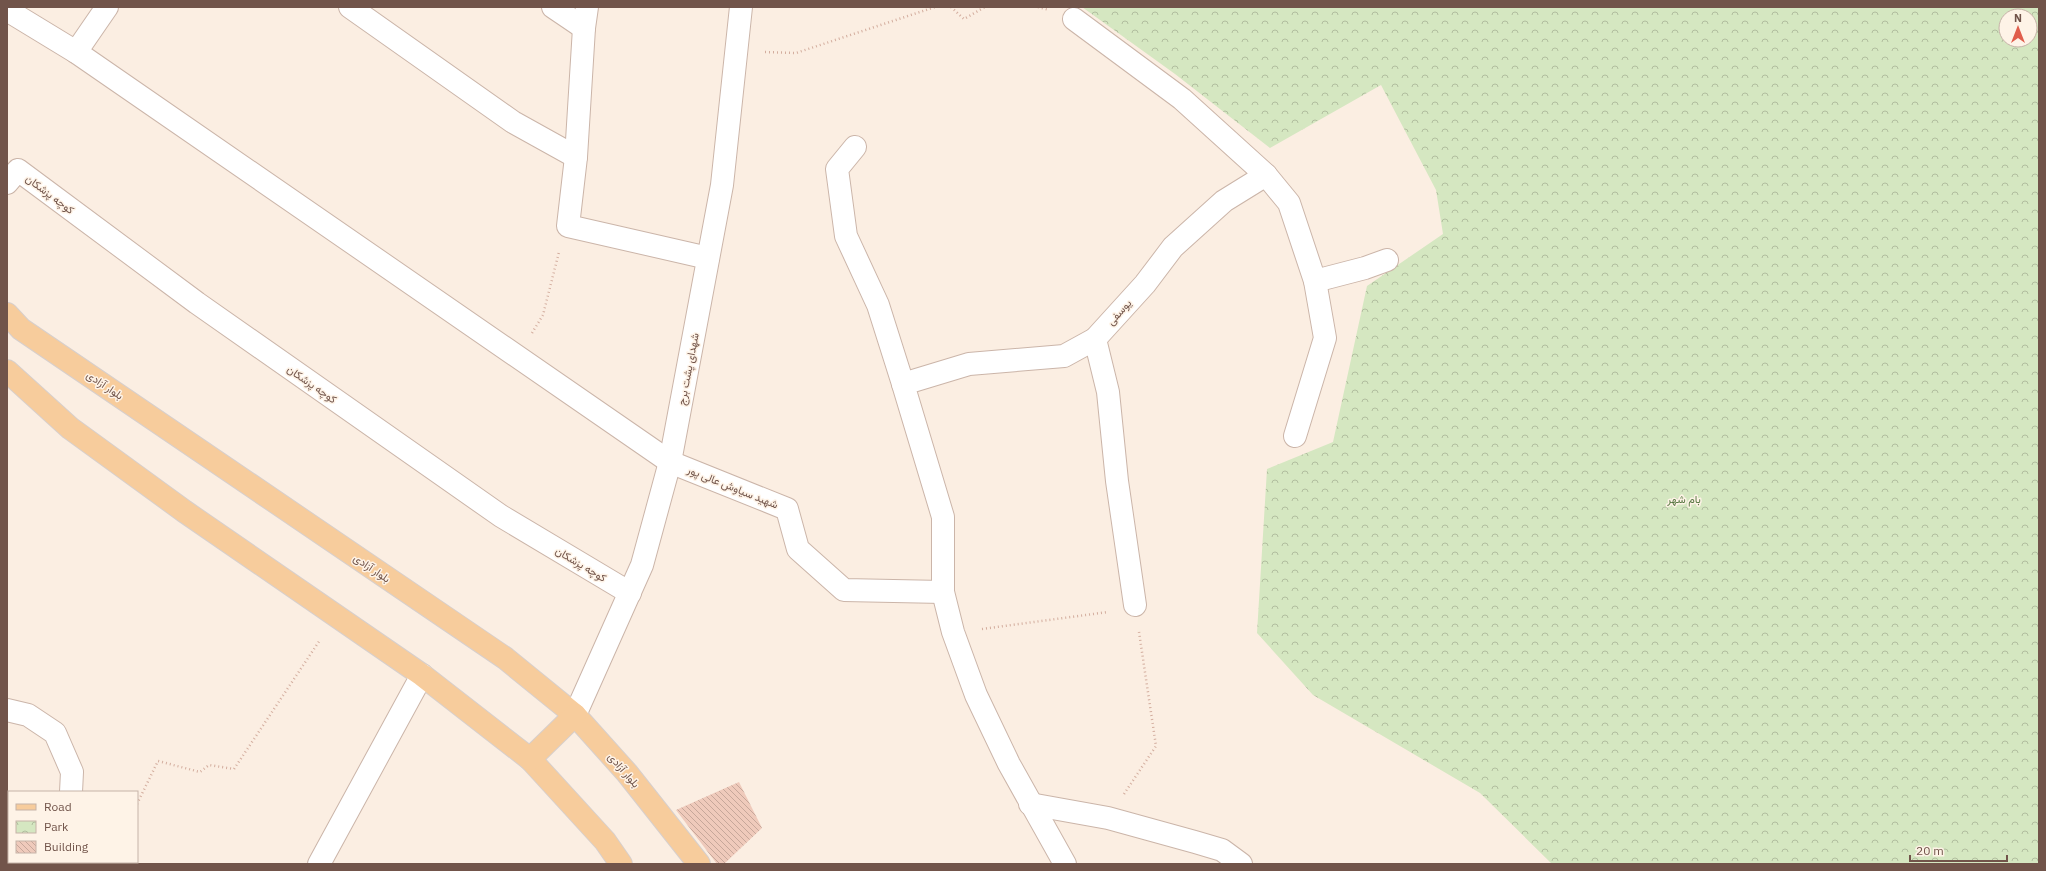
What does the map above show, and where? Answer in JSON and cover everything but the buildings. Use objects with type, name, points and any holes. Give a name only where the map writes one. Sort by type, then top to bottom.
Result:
[{"type":"main road","name":"بلوار آزادی","points":[[7,314],[21,329],[505,658],[575,715],[627,773],[699,864]]},
{"type":"main road","points":[[7,371],[70,428],[184,511],[422,676],[530,760],[605,841],[621,864]]},
{"type":"main road","points":[[530,760],[575,715]]},
{"type":"street","points":[[76,52],[107,7]]},
{"type":"street","points":[[350,7],[513,122],[576,157]]},
{"type":"street","points":[[554,7],[584,28]]},
{"type":"street","points":[[587,7],[584,28],[576,157],[568,226],[708,258]]},
{"type":"street","name":"شهدای پشت برج","points":[[575,715],[642,565],[670,462],[722,186],[741,7]]},
{"type":"street","points":[[7,10],[76,52],[670,462]]},
{"type":"street","points":[[1074,19],[1182,99],[1266,175],[1289,203],[1315,281],[1325,338],[1295,436]]},
{"type":"street","points":[[855,147],[837,169],[846,236],[878,305],[943,517],[943,592],[954,632],[976,695],[1030,804],[1065,864]]},
{"type":"street","name":"کوچه پزشکان","points":[[7,183],[18,170],[197,303],[501,516],[630,593]]},
{"type":"street","name":"یوسفی","points":[[902,384],[969,364],[1064,356],[1095,340],[1144,284],[1173,247],[1224,201],[1266,175]]},
{"type":"street","points":[[1315,281],[1365,268],[1387,260]]},
{"type":"street","points":[[1095,340],[1108,392],[1116,481],[1135,606]]},
{"type":"street","name":"شهید سیاوش عالی پور","points":[[670,462],[787,509],[798,549],[844,590],[943,592]]},
{"type":"street","points":[[319,864],[422,676]]},
{"type":"street","points":[[7,710],[28,715],[55,733],[72,772],[71,791]]},
{"type":"street","points":[[1030,804],[1108,818],[1222,850],[1241,864]]},
{"type":"path","points":[[736,52],[796,53],[935,7]]},
{"type":"path","points":[[951,7],[964,19],[985,7]]},
{"type":"path","points":[[518,357],[543,315],[553,270],[568,226]]},
{"type":"path","points":[[954,632],[1102,613],[1135,606],[1156,746],[1108,818]]},
{"type":"path","points":[[138,802],[158,761],[200,772],[209,765],[234,769],[335,616]]},
{"type":"green space","name":"بام شهر","points":[[1082,7],[2039,7],[2039,864],[1552,864],[1480,793],[1313,695],[1257,633],[1267,469],[1333,442],[1367,286],[1443,234],[1436,190],[1381,85],[1270,148],[1175,74]]}]
